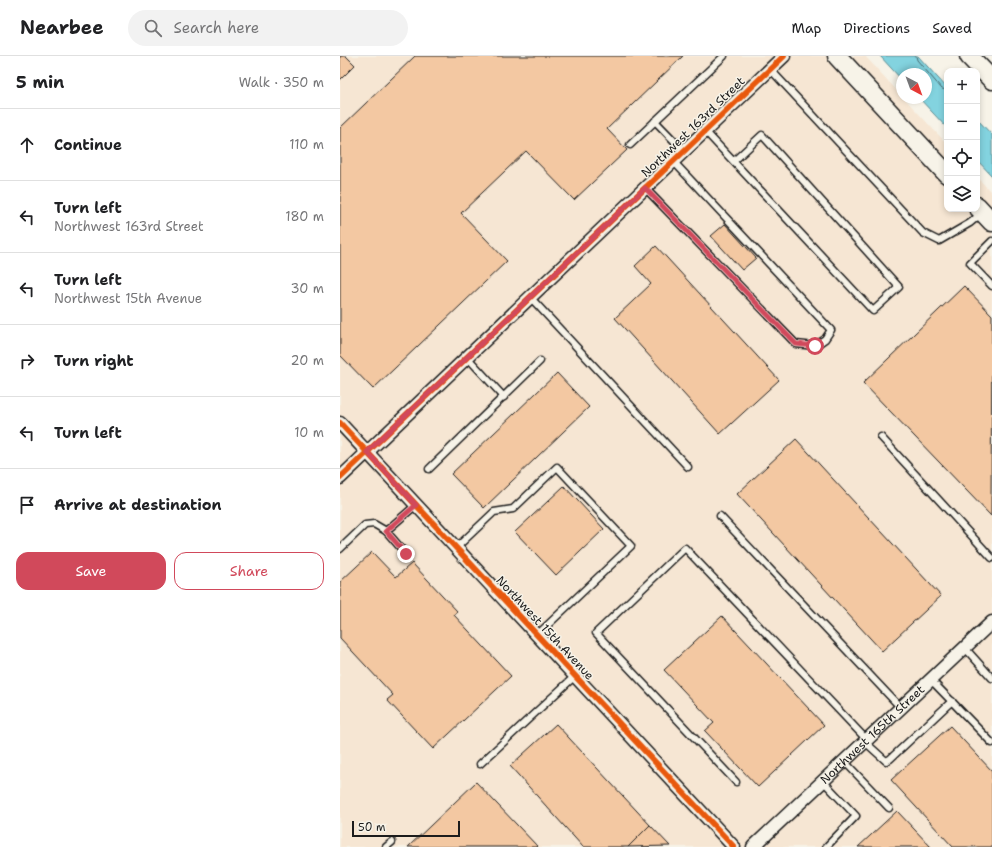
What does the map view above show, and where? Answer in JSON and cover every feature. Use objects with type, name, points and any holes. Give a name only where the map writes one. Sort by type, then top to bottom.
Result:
[{"type":"street","name":"Northwest 163rd Street","points":[[340,478],[784,56]]},
{"type":"street","points":[[836,56],[944,171]]},
{"type":"street","points":[[969,56],[992,80]]},
{"type":"street","name":"Northwest 15th Avenue","points":[[340,423],[734,847]]},
{"type":"street","name":"Northwest 165th Street","points":[[753,847],[992,622]]},
{"type":"lane","points":[[630,144],[724,56]]},
{"type":"lane","points":[[770,69],[923,232],[939,241],[981,216]]},
{"type":"lane","points":[[655,121],[684,151]]},
{"type":"lane","points":[[705,131],[873,311],[899,287],[762,135],[734,161]]},
{"type":"lane","points":[[645,188],[796,344],[815,346],[825,340],[831,330],[673,161]]},
{"type":"lane","points":[[992,241],[970,263],[992,286]]},
{"type":"lane","points":[[530,297],[688,467]]},
{"type":"lane","points":[[467,357],[504,397]]},
{"type":"lane","points":[[429,469],[540,361]]},
{"type":"lane","points":[[881,437],[992,558]]},
{"type":"lane","points":[[456,548],[494,512],[513,509],[557,467],[631,546],[536,635]]},
{"type":"lane","points":[[386,531],[416,505]]},
{"type":"lane","points":[[720,516],[901,708]]},
{"type":"lane","points":[[340,549],[365,525],[374,524],[386,531],[406,554]]},
{"type":"lane","points":[[736,782],[596,633],[685,548],[886,761],[890,759],[952,701]]},
{"type":"lane","points":[[965,648],[992,678]]},
{"type":"lane","points":[[480,764],[575,676]]},
{"type":"lane","points":[[931,680],[992,743]]},
{"type":"lane","points":[[844,761],[889,808]]},
{"type":"lane","points":[[823,781],[856,816],[826,847]]},
{"type":"lane","points":[[386,847],[392,842]]},
{"type":"shaded area","points":[[340,56],[865,56],[896,90],[896,104],[910,104],[944,141],[944,212],[980,212],[980,180],[992,193],[992,847],[340,847]]},
{"type":"water","points":[[880,56],[918,56],[929,68],[896,68],[896,73]]},
{"type":"water","points":[[932,71],[944,85],[944,125],[925,104],[932,104]]},
{"type":"water","points":[[980,122],[992,135],[992,176],[980,163]]},
{"type":"building","points":[[340,56],[346,56],[355,65],[340,80]]},
{"type":"building","points":[[415,56],[683,56],[607,129],[627,150],[574,200],[526,151],[461,213],[507,261],[373,389],[340,355],[340,128]]},
{"type":"building","points":[[725,224],[756,258],[742,270],[711,236]]},
{"type":"building","points":[[656,246],[779,380],[720,434],[615,318],[651,284],[635,266]]},
{"type":"building","points":[[964,286],[992,315],[991,516],[863,383]]},
{"type":"building","points":[[557,373],[589,407],[484,508],[451,474]]},
{"type":"building","points":[[796,439],[941,596],[882,651],[737,494]]},
{"type":"building","points":[[564,486],[604,529],[556,575],[515,532]]},
{"type":"building","points":[[372,552],[396,577],[412,563],[457,611],[454,615],[511,676],[433,749],[387,700],[393,695],[340,638],[340,582]]},
{"type":"building","points":[[722,616],[824,725],[758,787],[705,731],[714,723],[664,670]]},
{"type":"building","points":[[556,724],[650,825],[628,847],[583,847],[510,766]]},
{"type":"building","points":[[950,726],[992,771],[992,847],[953,847],[891,780]]},
{"type":"building","points":[[476,782],[538,847],[408,847]]},
{"type":"building","points":[[897,811],[931,847],[858,847]]},
{"type":"building","points":[[650,825],[670,846],[628,847]]},
{"type":"cycle path","points":[[340,478],[784,56]]},
{"type":"cycle path","points":[[340,423],[734,847]]},
{"type":"route","points":[[406,554],[386,531],[416,505],[367,452],[645,188],[796,344],[815,346]]}]
